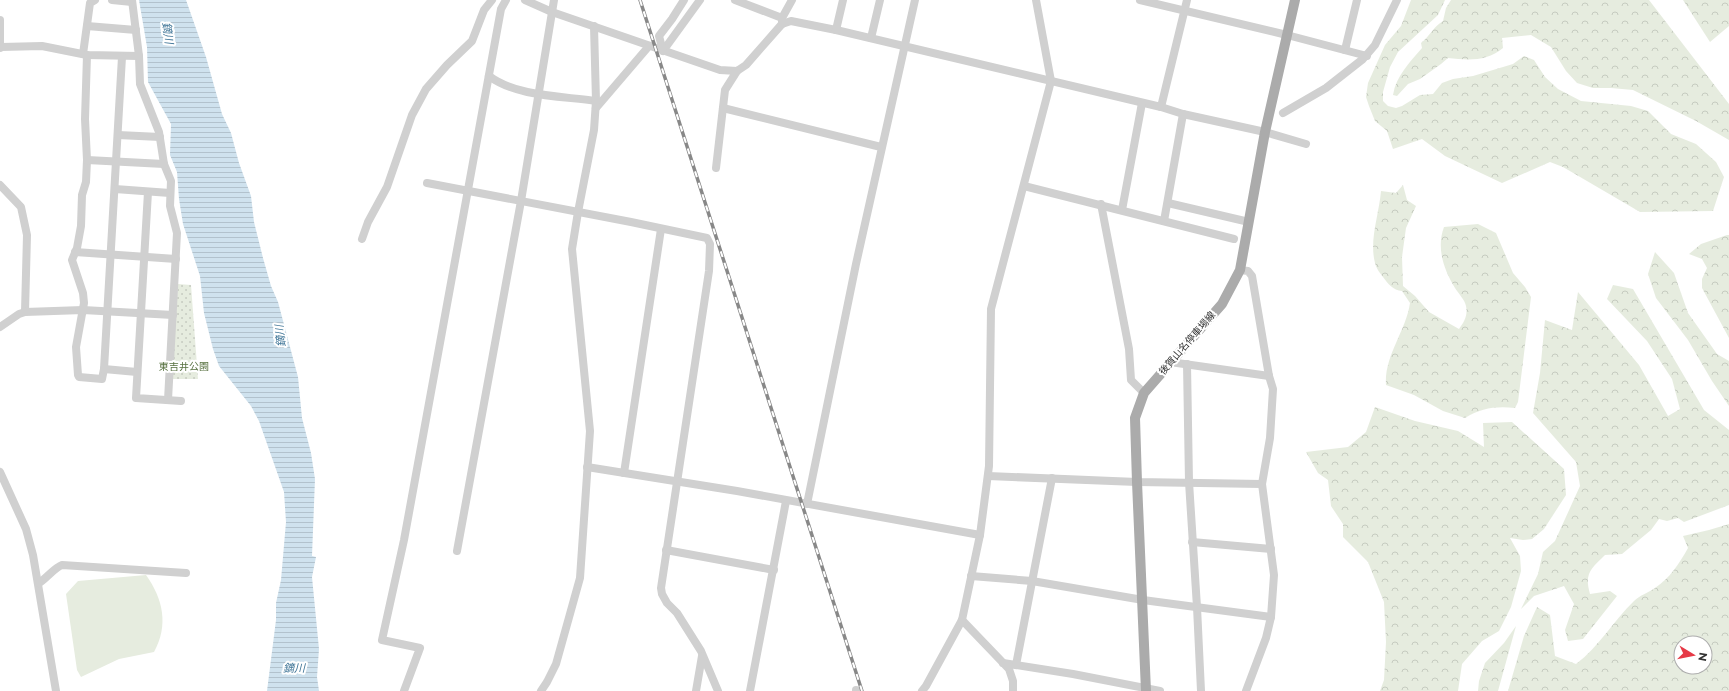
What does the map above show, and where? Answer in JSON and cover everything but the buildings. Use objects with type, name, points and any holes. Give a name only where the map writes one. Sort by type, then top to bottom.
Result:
[{"type":"main road","name":"後賀山名停車場線","points":[[1146,690],[1143,600],[1136,482],[1135,418],[1144,393],[1222,304],[1240,270],[1265,132],[1295,0]]},
{"type":"street","points":[[95,0],[90,3],[85,55],[86,182],[82,195],[81,226],[72,263],[83,292],[83,310],[76,347],[79,377],[102,379],[104,369],[122,57]]},
{"type":"street","points":[[112,0],[132,1],[139,56],[140,84],[160,137],[164,164],[171,181],[170,206],[177,233],[168,400]]},
{"type":"street","points":[[362,239],[368,222],[386,187],[412,115],[426,90],[447,65],[472,41],[484,10],[492,0]]},
{"type":"street","points":[[404,691],[420,648],[382,640],[404,540],[501,9],[506,0]]},
{"type":"street","points":[[525,0],[552,12],[663,51],[720,70],[737,71]]},
{"type":"street","points":[[457,551],[521,202],[537,94],[554,0]]},
{"type":"street","points":[[663,51],[659,36],[684,0]]},
{"type":"street","points":[[663,51],[700,0]]},
{"type":"street","points":[[735,0],[782,21],[836,30],[871,38],[1161,107],[1183,114],[1265,132],[1306,144]]},
{"type":"street","points":[[716,168],[726,90],[737,71],[746,65],[782,21],[792,0]]},
{"type":"street","points":[[836,30],[843,0]]},
{"type":"street","points":[[871,38],[880,0]]},
{"type":"street","points":[[807,504],[881,147],[915,0]]},
{"type":"street","points":[[922,691],[962,620],[980,535],[988,476],[990,309],[1051,81],[1036,0]]},
{"type":"street","points":[[1140,0],[1287,35],[1367,56]]},
{"type":"street","points":[[1161,107],[1187,0]]},
{"type":"street","points":[[1345,50],[1357,0]]},
{"type":"street","points":[[1284,113],[1326,88],[1367,56],[1375,45],[1397,0]]},
{"type":"street","points":[[0,20],[0,48],[42,46],[85,55],[122,57],[139,56]]},
{"type":"street","points":[[87,26],[136,30]]},
{"type":"street","points":[[541,691],[548,682],[556,664],[580,578],[590,431],[572,249],[594,130],[596,105],[594,26]]},
{"type":"street","points":[[596,105],[649,46]]},
{"type":"street","points":[[489,76],[496,82],[537,94],[596,105]]},
{"type":"street","points":[[1122,210],[1142,103]]},
{"type":"street","points":[[723,108],[881,147]]},
{"type":"street","points":[[1164,221],[1183,114]]},
{"type":"street","points":[[118,135],[160,137]]},
{"type":"street","points":[[87,160],[164,164]]},
{"type":"street","points":[[427,183],[707,238],[710,244],[709,271],[661,588],[662,594],[667,603],[677,613],[702,655],[718,691]]},
{"type":"street","points":[[0,185],[21,207],[27,234],[25,312]]},
{"type":"street","points":[[1024,186],[1101,204],[1234,239]]},
{"type":"street","points":[[115,190],[170,193]]},
{"type":"street","points":[[148,192],[136,398],[181,401]]},
{"type":"street","points":[[1168,203],[1249,222]]},
{"type":"street","points":[[1101,204],[1129,350],[1131,380],[1144,393]]},
{"type":"street","points":[[624,473],[661,229]]},
{"type":"street","points":[[75,252],[111,256],[176,259]]},
{"type":"street","points":[[1240,270],[1248,272],[1252,276],[1269,376],[1273,389],[1270,438],[1262,484],[1274,575],[1271,617],[1266,638],[1246,691]]},
{"type":"street","points":[[0,327],[25,312],[83,310],[173,316]]},
{"type":"street","points":[[1170,362],[1269,376]]},
{"type":"street","points":[[1187,364],[1189,482],[1201,691]]},
{"type":"street","points":[[104,369],[137,372]]},
{"type":"street","points":[[587,467],[980,535]]},
{"type":"street","points":[[0,472],[26,529],[33,555],[39,583],[56,691]]},
{"type":"street","points":[[988,476],[1136,482],[1262,484]]},
{"type":"street","points":[[1016,665],[1052,478]]},
{"type":"street","points":[[750,691],[786,501]]},
{"type":"street","points":[[1192,542],[1270,549]]},
{"type":"street","points":[[666,550],[774,570]]},
{"type":"street","points":[[39,583],[62,565],[186,573]]},
{"type":"street","points":[[971,576],[1032,581],[1143,600],[1271,617]]},
{"type":"street","points":[[962,620],[1009,669],[1013,681],[1013,691]]},
{"type":"street","points":[[696,691],[702,655]]},
{"type":"street","points":[[1004,663],[1073,674],[1146,690],[1160,691]]},
{"type":"green space","points":[[1411,0],[1445,0],[1438,15],[1398,52],[1390,67],[1383,92],[1383,101],[1388,106],[1396,108],[1402,106],[1420,95],[1433,94],[1442,83],[1453,79],[1473,76],[1513,64],[1524,56],[1534,60],[1545,77],[1558,89],[1581,101],[1631,106],[1648,111],[1671,134],[1696,144],[1716,162],[1724,177],[1713,211],[1640,212],[1563,167],[1550,162],[1502,183],[1445,156],[1422,139],[1393,149],[1387,131],[1375,121],[1366,97],[1368,83],[1385,45],[1401,26]]},
{"type":"green space","points":[[1451,0],[1649,0],[1729,104],[1729,140],[1696,121],[1633,90],[1593,88],[1577,83],[1566,71],[1551,47],[1531,35],[1502,38],[1503,48],[1497,53],[1484,58],[1448,58],[1420,79],[1408,84],[1397,96],[1393,95],[1400,75],[1422,48],[1421,43],[1443,21],[1446,8]]},
{"type":"green space","points":[[1683,0],[1729,0],[1729,26],[1710,42]]},
{"type":"green space","points":[[1403,185],[1407,200],[1416,206],[1406,228],[1402,257],[1403,286],[1415,296],[1429,312],[1459,329],[1466,316],[1463,299],[1451,281],[1442,259],[1441,243],[1444,227],[1478,224],[1496,233],[1513,273],[1531,297],[1518,402],[1515,408],[1489,408],[1465,418],[1443,411],[1414,395],[1386,385],[1388,364],[1408,313],[1410,303],[1402,291],[1391,286],[1377,269],[1373,254],[1373,245],[1381,191],[1396,193]]},
{"type":"green space","points":[[1729,235],[1729,338],[1702,288],[1702,279],[1707,268],[1702,259],[1689,254],[1701,244]]},
{"type":"green space","points":[[1655,252],[1674,273],[1688,313],[1717,354],[1729,361],[1729,406],[1712,381],[1688,340],[1656,298],[1648,274]]},
{"type":"green space","name":"東吉井公園","points":[[178,284],[191,285],[198,379],[171,379]]},
{"type":"green space","points":[[1613,285],[1633,289],[1704,410],[1729,430],[1729,505],[1684,522],[1678,518],[1667,521],[1659,519],[1651,530],[1622,554],[1605,555],[1596,564],[1588,576],[1588,587],[1590,594],[1610,591],[1617,596],[1583,639],[1568,641],[1565,630],[1574,604],[1564,586],[1534,596],[1521,609],[1538,574],[1543,552],[1555,541],[1580,486],[1576,462],[1533,413],[1540,373],[1545,320],[1572,330],[1578,292],[1639,365],[1668,416],[1680,409],[1672,379],[1647,341],[1607,299]]},
{"type":"green space","points":[[1375,407],[1415,421],[1458,431],[1484,447],[1483,423],[1512,422],[1564,469],[1566,495],[1544,529],[1532,539],[1523,540],[1510,538],[1520,556],[1521,571],[1511,607],[1499,631],[1482,641],[1462,664],[1458,691],[1380,691],[1384,680],[1386,642],[1384,602],[1368,562],[1343,537],[1343,524],[1331,506],[1328,480],[1318,473],[1306,452],[1348,447],[1366,432]]},
{"type":"green space","points":[[1729,524],[1729,691],[1508,691],[1524,636],[1537,607],[1550,615],[1555,656],[1576,664],[1592,650],[1634,601],[1655,588],[1670,575],[1688,548],[1683,536]]},
{"type":"green space","points":[[146,575],[157,593],[162,612],[163,622],[159,642],[154,652],[119,659],[81,677],[77,670],[66,594],[78,581]]},
{"type":"green space","points":[[1516,626],[1498,691],[1478,691],[1479,681],[1485,663],[1504,643]]},
{"type":"water","name":"鏑川","points":[[139,0],[186,0],[206,57],[222,114],[231,133],[239,163],[251,196],[254,222],[263,258],[271,286],[278,302],[298,377],[302,418],[311,453],[315,479],[312,556],[316,557],[312,577],[319,649],[317,677],[319,691],[267,691],[276,620],[276,603],[281,580],[286,522],[284,492],[259,421],[251,406],[219,366],[213,349],[204,313],[200,276],[183,224],[177,172],[170,155],[171,124],[148,82],[147,47]]},
{"type":"railway","points":[[640,0],[862,691]]}]
